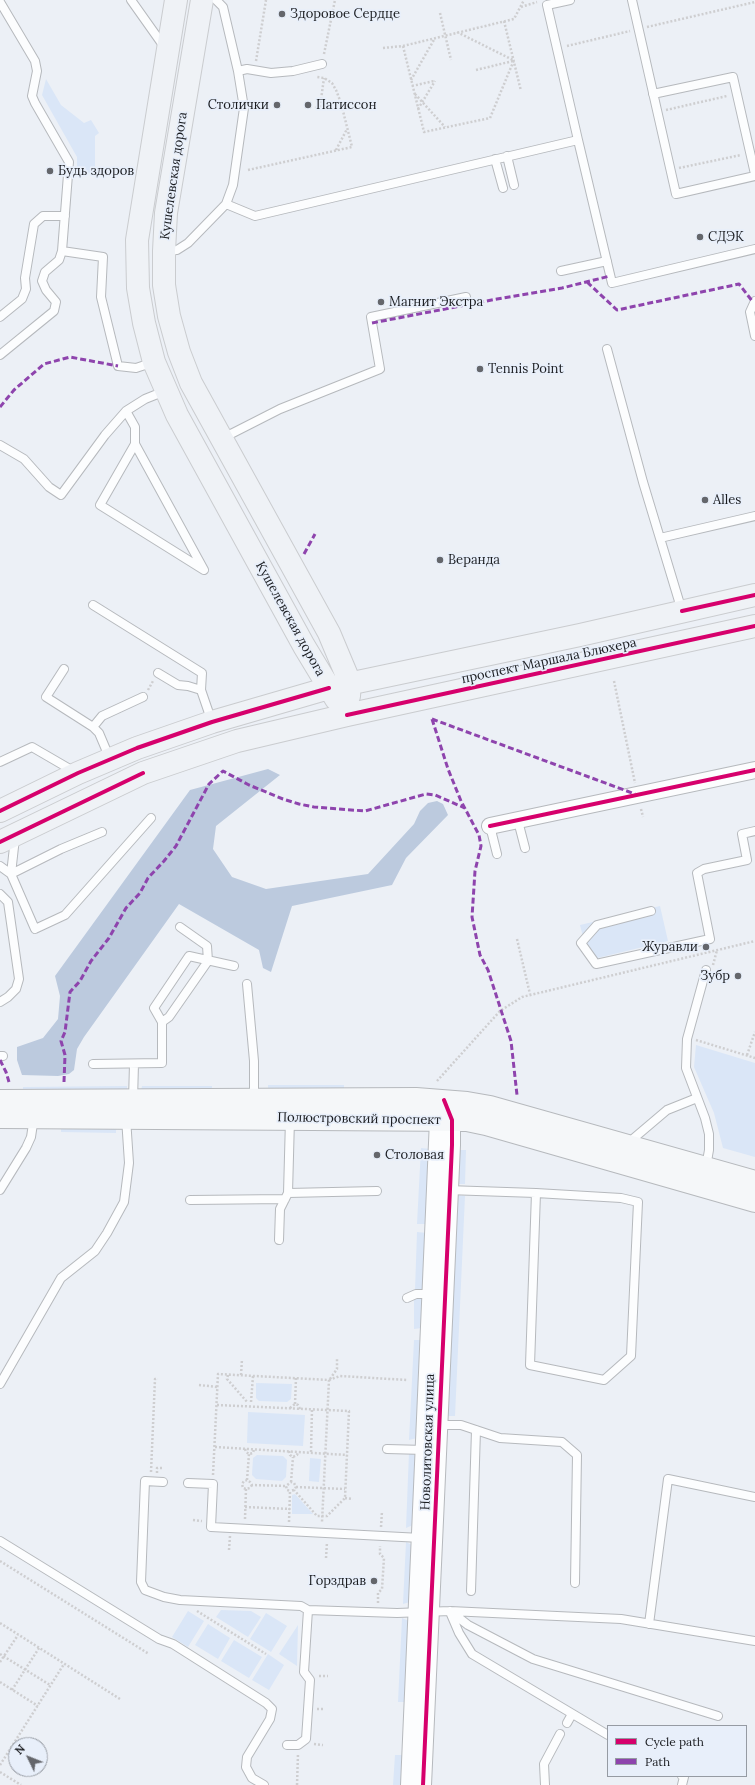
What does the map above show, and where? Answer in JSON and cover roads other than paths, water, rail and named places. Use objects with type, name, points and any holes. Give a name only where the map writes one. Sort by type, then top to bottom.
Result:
[{"type":"main road","name":"Кушелевская дорога","points":[[176,0],[137,240],[138,288],[144,323],[154,362],[165,391],[177,415],[329,688],[347,715]]},
{"type":"main road","name":"Кушелевская дорога","points":[[202,0],[167,206],[164,251],[164,285],[169,316],[179,352],[191,383],[329,633],[350,683],[347,715]]},
{"type":"main road","name":"проспект Маршала Блюхера","points":[[0,810],[78,773],[212,722],[329,688],[556,640],[755,595]]},
{"type":"main road","name":"проспект Маршала Блюхера","points":[[8,838],[143,774],[237,741],[347,715],[755,626]]},
{"type":"main road","name":"Полюстровский проспект","points":[[0,1100],[34,1109]]},
{"type":"main road","name":"Полюстровский проспект","points":[[0,1117],[34,1109],[291,1109],[443,1105],[486,1124],[626,1155],[703,1177],[755,1201]]},
{"type":"main road","name":"Полюстровский проспект","points":[[703,1177],[755,1182]]},
{"type":"street","points":[[490,826],[755,770]]},
{"type":"street","name":"Новолитовская улица","points":[[423,1785],[424,1612],[443,1189],[443,1105]]},
{"type":"street","name":"Новолитовская улица","points":[[409,1785],[424,1612]]},
{"type":"lane","points":[[130,0],[168,52]]},
{"type":"lane","points":[[164,251],[177,250],[188,243],[226,204],[233,185],[244,108],[238,71],[223,7],[216,0]]},
{"type":"lane","points":[[570,0],[547,5],[612,283],[755,248]]},
{"type":"lane","points":[[632,0],[638,29],[676,194],[755,175],[733,77],[653,94]]},
{"type":"lane","points":[[0,2],[3,13],[35,61],[36,71],[32,96],[69,162],[62,251],[59,260],[45,272],[42,282],[46,290],[56,302],[54,311],[0,355]]},
{"type":"lane","points":[[238,71],[254,70],[271,73],[293,72],[322,64]]},
{"type":"lane","points":[[226,204],[255,216],[578,140]]},
{"type":"lane","points":[[507,156],[514,185]]},
{"type":"lane","points":[[495,159],[503,188]]},
{"type":"lane","points":[[0,317],[22,299],[26,289],[25,278],[34,224],[43,216],[65,216]]},
{"type":"lane","points":[[62,251],[103,256],[101,297],[118,366],[136,368],[154,362]]},
{"type":"lane","points":[[561,271],[607,260]]},
{"type":"lane","points":[[221,439],[280,409],[380,369],[371,317],[466,297]]},
{"type":"lane","points":[[755,301],[750,312],[755,336]]},
{"type":"lane","points":[[607,349],[682,611]]},
{"type":"lane","points":[[0,445],[24,459],[45,483],[61,495],[105,435],[126,411],[145,399],[165,391]]},
{"type":"lane","points":[[126,411],[135,427],[136,444],[204,570],[100,505],[136,444]]},
{"type":"lane","points":[[660,538],[755,516]]},
{"type":"lane","points":[[93,605],[202,673],[201,690],[212,722]]},
{"type":"lane","points":[[64,669],[46,697],[93,727],[99,733],[110,760]]},
{"type":"lane","points":[[158,673],[178,685],[201,690]]},
{"type":"lane","points":[[93,727],[102,716],[143,697]]},
{"type":"lane","points":[[0,762],[32,747],[78,773]]},
{"type":"lane","points":[[8,838],[11,874],[35,929],[65,915],[152,818]]},
{"type":"lane","points":[[518,821],[525,848]]},
{"type":"lane","points":[[490,826],[498,854]]},
{"type":"lane","points":[[651,911],[597,925],[581,943],[596,964],[710,939],[701,915],[697,873],[704,869],[747,860],[742,834],[755,831]]},
{"type":"lane","points":[[11,874],[61,849],[102,832]]},
{"type":"lane","points":[[0,866],[11,874]]},
{"type":"lane","points":[[0,894],[8,902],[19,979],[16,989],[0,1002]]},
{"type":"lane","points":[[162,1022],[169,1016],[208,961],[207,946],[180,927]]},
{"type":"lane","points":[[93,1064],[162,1064],[162,1022],[154,1008],[189,956],[234,966]]},
{"type":"lane","points":[[703,1177],[709,1150],[709,1134],[705,1118],[696,1098],[686,1068],[687,1039],[709,971]]},
{"type":"lane","points":[[247,984],[254,1061],[254,1109]]},
{"type":"lane","points":[[0,1384],[61,1278],[95,1251],[124,1202],[129,1163],[130,1109],[134,1064]]},
{"type":"lane","points":[[626,1155],[634,1138],[667,1110],[696,1098]]},
{"type":"lane","points":[[0,1190],[28,1142],[34,1109]]},
{"type":"lane","points":[[279,1240],[280,1209],[287,1196],[291,1109]]},
{"type":"lane","points":[[443,1189],[536,1193],[621,1198],[638,1202],[631,1356],[604,1380],[530,1365],[536,1193]]},
{"type":"lane","points":[[190,1200],[377,1191]]},
{"type":"lane","points":[[407,1298],[416,1294],[438,1294]]},
{"type":"lane","points":[[432,1424],[461,1425],[500,1438],[562,1442],[577,1455],[575,1583]]},
{"type":"lane","points":[[472,1591],[476,1430]]},
{"type":"lane","points":[[387,1449],[431,1450]]},
{"type":"lane","points":[[649,1624],[668,1479],[755,1497]]},
{"type":"lane","points":[[163,1482],[145,1481],[140,1582],[145,1590],[164,1597],[194,1601],[301,1606],[308,1610],[384,1613],[450,1611],[621,1619],[755,1641]]},
{"type":"lane","points":[[188,1483],[213,1484],[211,1527],[427,1538]]},
{"type":"lane","points":[[0,1541],[159,1639],[173,1644],[266,1703],[272,1710],[270,1719],[247,1757],[246,1767],[252,1778],[264,1785]]},
{"type":"lane","points":[[287,1745],[298,1745],[306,1739],[310,1680],[304,1672],[308,1610]]},
{"type":"lane","points":[[450,1611],[459,1633],[472,1654],[607,1733]]},
{"type":"lane","points":[[450,1611],[468,1625],[533,1659],[718,1716]]},
{"type":"lane","points":[[567,1723],[572,1714]]},
{"type":"lane","points":[[545,1785],[544,1764],[560,1734]]},
{"type":"place","name":"Здоровое Сердце","points":[[282,14]]},
{"type":"place","name":"Столички","points":[[277,105]]},
{"type":"place","name":"Патиссон","points":[[308,105]]},
{"type":"place","name":"Будь здоров","points":[[50,171]]},
{"type":"place","name":"СДЭК","points":[[700,237]]},
{"type":"place","name":"Магнит Экстра","points":[[381,302]]},
{"type":"place","name":"Tennis Point","points":[[480,369]]},
{"type":"place","name":"Alles","points":[[705,500]]},
{"type":"place","name":"Веранда","points":[[440,560]]},
{"type":"place","name":"Журавли","points":[[706,947]]},
{"type":"place","name":"Зубр","points":[[738,976]]},
{"type":"place","name":"Столовая","points":[[377,1155]]},
{"type":"place","name":"Горздрав","points":[[374,1581]]}]
